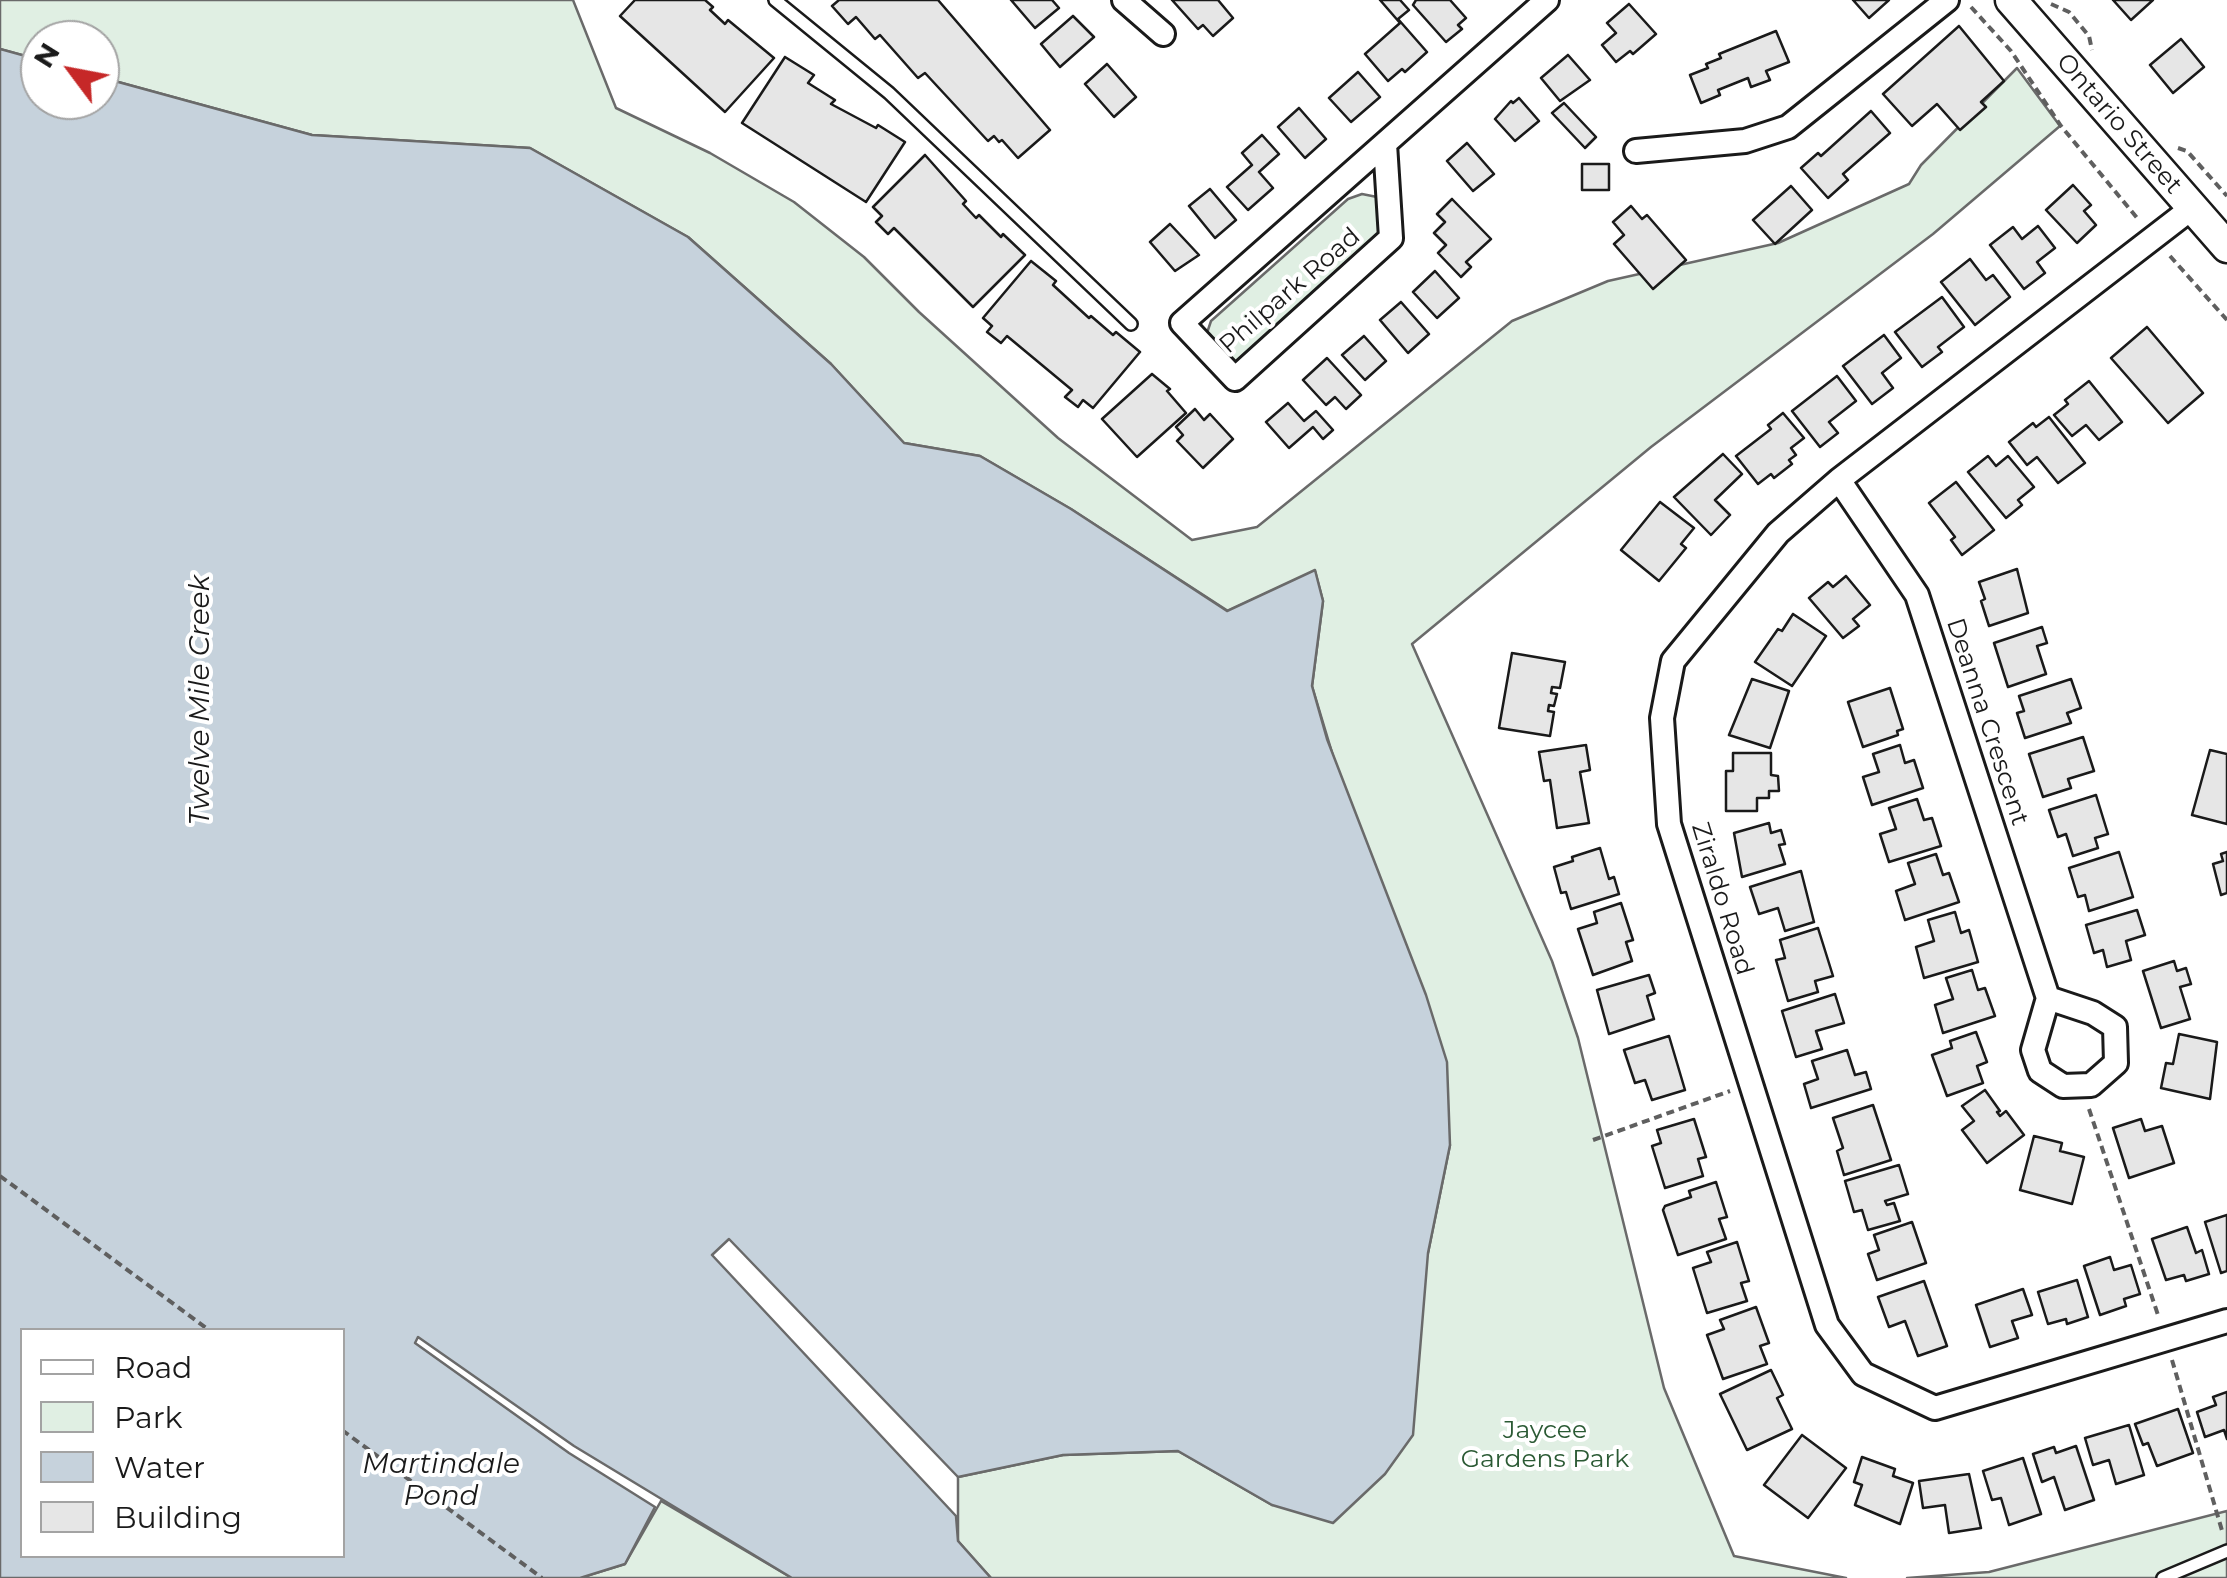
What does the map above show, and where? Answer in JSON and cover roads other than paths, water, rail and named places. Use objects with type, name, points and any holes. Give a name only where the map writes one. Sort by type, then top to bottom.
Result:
[{"type":"main road","name":"Ontario Street","points":[[2011,0],[2227,247]]},
{"type":"street","points":[[1124,0],[1163,34]]},
{"type":"street","name":"Philpark Road","points":[[1384,144],[1392,238],[1236,379],[1182,323],[1384,144],[1547,0]]},
{"type":"street","points":[[1636,151],[1745,141],[1788,127],[1947,0]]},
{"type":"street","name":"Ziraldo Road","points":[[2192,208],[1839,480],[1778,534],[1673,661],[1662,718],[1669,824],[1827,1325],[1863,1374],[1935,1408],[2227,1321]]},
{"type":"street","name":"Deanna Crescent","points":[[1839,480],[1917,595],[2048,998]]},
{"type":"lane","points":[[775,0],[890,93],[1131,324]]},
{"type":"lane","points":[[2163,1578],[2227,1550]]},
{"type":"water","points":[[0,49],[20,54],[20,120],[120,120],[120,82],[312,135],[530,148],[688,237],[831,364],[904,443],[980,456],[1071,509],[1227,611],[1315,570],[1323,601],[1312,686],[1327,739],[1426,995],[1447,1062],[1450,1145],[1428,1253],[1413,1435],[1385,1474],[1333,1523],[1272,1505],[1178,1451],[1063,1455],[958,1477],[729,1239],[712,1255],[956,1516],[958,1541],[991,1578],[792,1578],[574,1446],[418,1337],[415,1343],[569,1453],[655,1507],[625,1564],[580,1578],[0,1578]]},
{"type":"water label","name":"Twelve Mile Creek","points":[[201,700]]},
{"type":"water label","name":"Martindale Pond","points":[[441,1481]]},
{"type":"park label","name":"Jaycee Gardens Park","points":[[1545,1446]]}]
